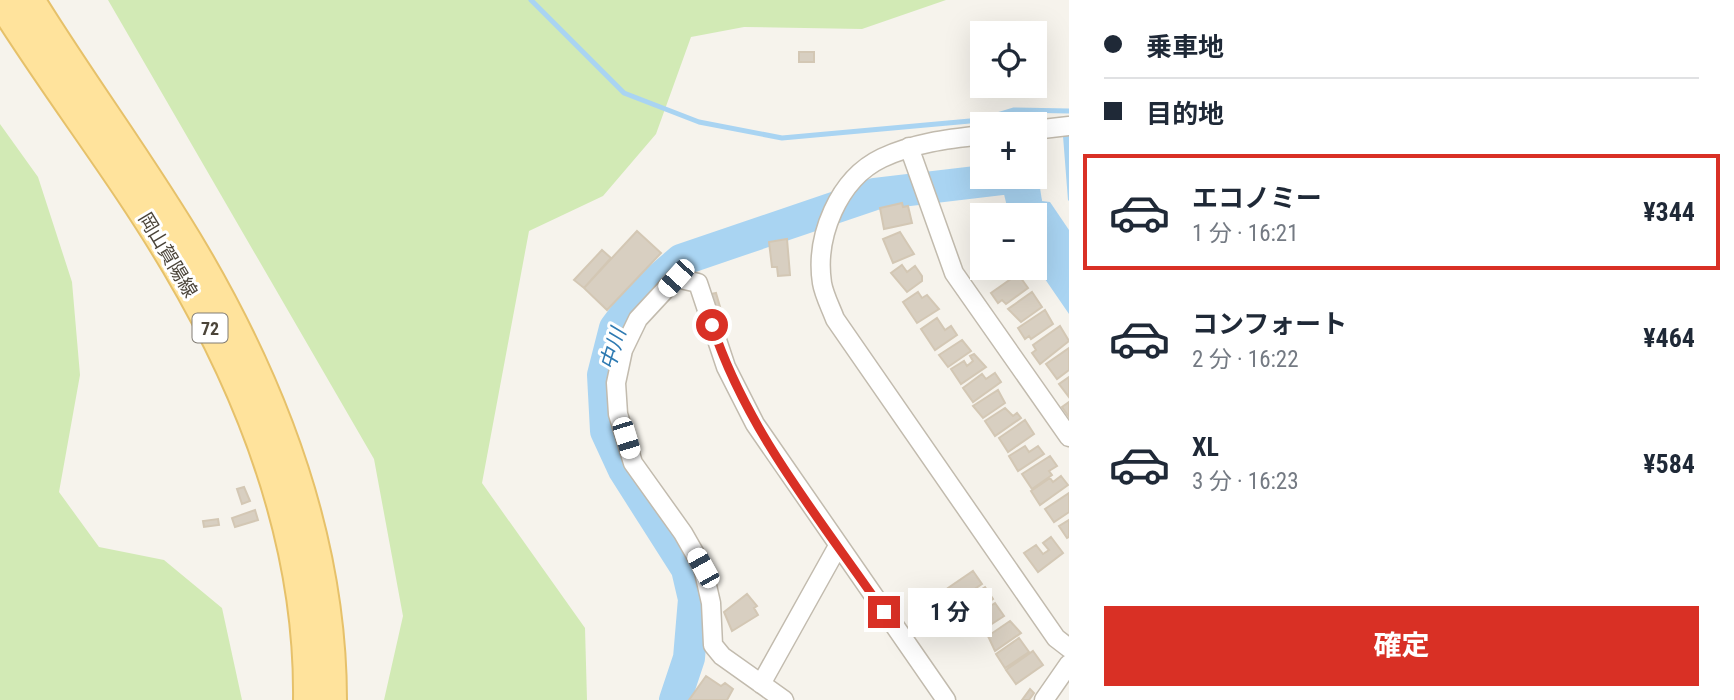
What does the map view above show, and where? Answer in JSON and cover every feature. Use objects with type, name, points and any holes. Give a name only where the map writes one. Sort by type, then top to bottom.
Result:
[{"type":"main road","name":"岡山賀陽線","points":[[0,0],[176,264],[236,376],[277,485],[303,597],[308,700]]},
{"type":"main road","name":"岡山賀陽線","points":[[30,0],[195,254],[254,363],[297,477],[324,593],[332,700]]},
{"type":"street","points":[[1047,129],[1069,126]]},
{"type":"street","points":[[970,137],[909,147],[878,159],[841,196],[830,217],[822,248],[822,284],[835,319],[1056,638],[1069,648]]},
{"type":"street","points":[[909,147],[954,272],[1069,438]]},
{"type":"street","points":[[784,700],[722,656],[713,645],[710,603],[703,568],[683,533],[633,463],[618,414],[616,383],[623,351],[638,319],[676,278],[698,283],[726,367],[755,424],[946,700]]},
{"type":"street","points":[[761,684],[838,545]]},
{"type":"street","points":[[1044,700],[1067,672]]},
{"type":"green space","points":[[108,0],[946,0],[862,29],[744,27],[691,37],[656,134],[603,196],[529,231],[482,483],[585,628],[587,700],[384,700],[403,616],[374,459]]},
{"type":"green space","points":[[0,124],[38,177],[72,282],[80,375],[59,492],[99,547],[164,560],[222,608],[242,700],[0,700]]},
{"type":"water","points":[[1063,136],[1069,136],[1069,201],[1068,200]]},
{"type":"water","points":[[1000,189],[1040,189],[1042,201],[1050,202],[1069,230],[1069,314],[1046,280],[1047,203],[1006,203]]},
{"type":"building","points":[[799,52],[814,52],[814,62],[799,62]]},
{"type":"building","points":[[902,203],[903,207],[908,206],[912,223],[884,229],[880,208]]},
{"type":"building","points":[[637,231],[661,253],[607,310],[584,288]]},
{"type":"building","points":[[900,232],[914,254],[893,263],[883,239]]},
{"type":"building","points":[[787,239],[790,275],[778,276],[777,267],[772,267],[769,242]]},
{"type":"building","points":[[602,250],[611,258],[584,288],[574,280]]},
{"type":"building","points":[[902,265],[907,272],[915,266],[922,276],[922,281],[907,292],[891,273]]},
{"type":"building","points":[[1009,280],[1022,280],[1028,288],[1006,304],[1002,300],[998,303],[991,293]]},
{"type":"building","points":[[918,292],[922,298],[927,295],[939,309],[917,323],[903,302]]},
{"type":"building","points":[[1032,292],[1042,307],[1021,322],[1008,309]]},
{"type":"building","points":[[716,293],[723,317],[717,318],[711,294]]},
{"type":"building","points":[[1045,310],[1053,324],[1031,339],[1029,336],[1025,339],[1018,328]]},
{"type":"building","points":[[937,318],[945,330],[951,326],[957,335],[935,350],[921,329]]},
{"type":"building","points":[[1060,326],[1069,341],[1040,364],[1032,353],[1036,350],[1033,345]]},
{"type":"building","points":[[962,340],[971,351],[948,367],[939,355]]},
{"type":"building","points":[[1069,348],[1069,370],[1057,379],[1046,364]]},
{"type":"building","points":[[974,354],[986,367],[961,384],[951,369],[964,361],[967,366],[973,361],[970,356]]},
{"type":"building","points":[[995,373],[1001,382],[973,402],[963,388],[982,374],[986,379]]},
{"type":"building","points":[[1069,377],[1069,397],[1059,384]]},
{"type":"building","points":[[998,390],[1005,403],[983,418],[973,406]]},
{"type":"building","points":[[1069,402],[1069,417],[1062,407]]},
{"type":"building","points":[[1005,408],[1013,416],[1017,413],[1021,418],[995,436],[985,421]]},
{"type":"building","points":[[1025,420],[1034,434],[1008,452],[999,438]]},
{"type":"building","points":[[1025,446],[1029,452],[1038,446],[1044,454],[1018,471],[1009,456]]},
{"type":"building","points":[[1050,456],[1057,466],[1049,471],[1052,475],[1032,489],[1022,474]]},
{"type":"building","points":[[1061,476],[1068,485],[1040,505],[1031,491],[1050,478],[1053,482]]},
{"type":"building","points":[[244,487],[250,501],[242,504],[237,489]]},
{"type":"building","points":[[1069,493],[1069,512],[1054,522],[1045,509]]},
{"type":"building","points":[[255,510],[258,520],[235,527],[232,518]]},
{"type":"building","points":[[218,519],[219,525],[204,527],[203,521]]},
{"type":"building","points":[[1069,520],[1069,537],[1067,538],[1059,526]]},
{"type":"building","points":[[1051,537],[1063,553],[1038,572],[1024,553],[1036,545],[1043,554],[1049,550],[1043,543]]},
{"type":"building","points":[[973,571],[982,584],[957,601],[948,588]]},
{"type":"building","points":[[985,587],[993,599],[968,616],[960,603]]},
{"type":"building","points":[[747,594],[757,606],[754,608],[758,615],[732,631],[724,612]]},
{"type":"building","points":[[995,603],[1004,616],[978,633],[969,620]]},
{"type":"building","points":[[1010,621],[1021,633],[995,651],[988,636]]},
{"type":"building","points":[[1019,638],[1029,652],[1005,668],[996,654]]},
{"type":"building","points":[[1033,651],[1043,665],[1016,684],[1006,670]]},
{"type":"building","points":[[706,676],[721,686],[725,683],[733,689],[727,700],[689,700]]},
{"type":"building","points":[[1030,689],[1034,693],[1029,700],[1022,700]]},
{"type":"waterway","points":[[531,0],[624,93],[699,122],[782,138],[981,120],[1014,110],[1069,111]]},
{"type":"waterway","name":"中川","points":[[675,700],[689,658],[694,599],[687,569],[624,470],[606,431],[603,375],[615,328],[639,296],[681,260],[875,194],[1019,177],[1026,203]]},
{"type":"route","points":[[712,325],[726,367],[755,424],[884,612]]}]
